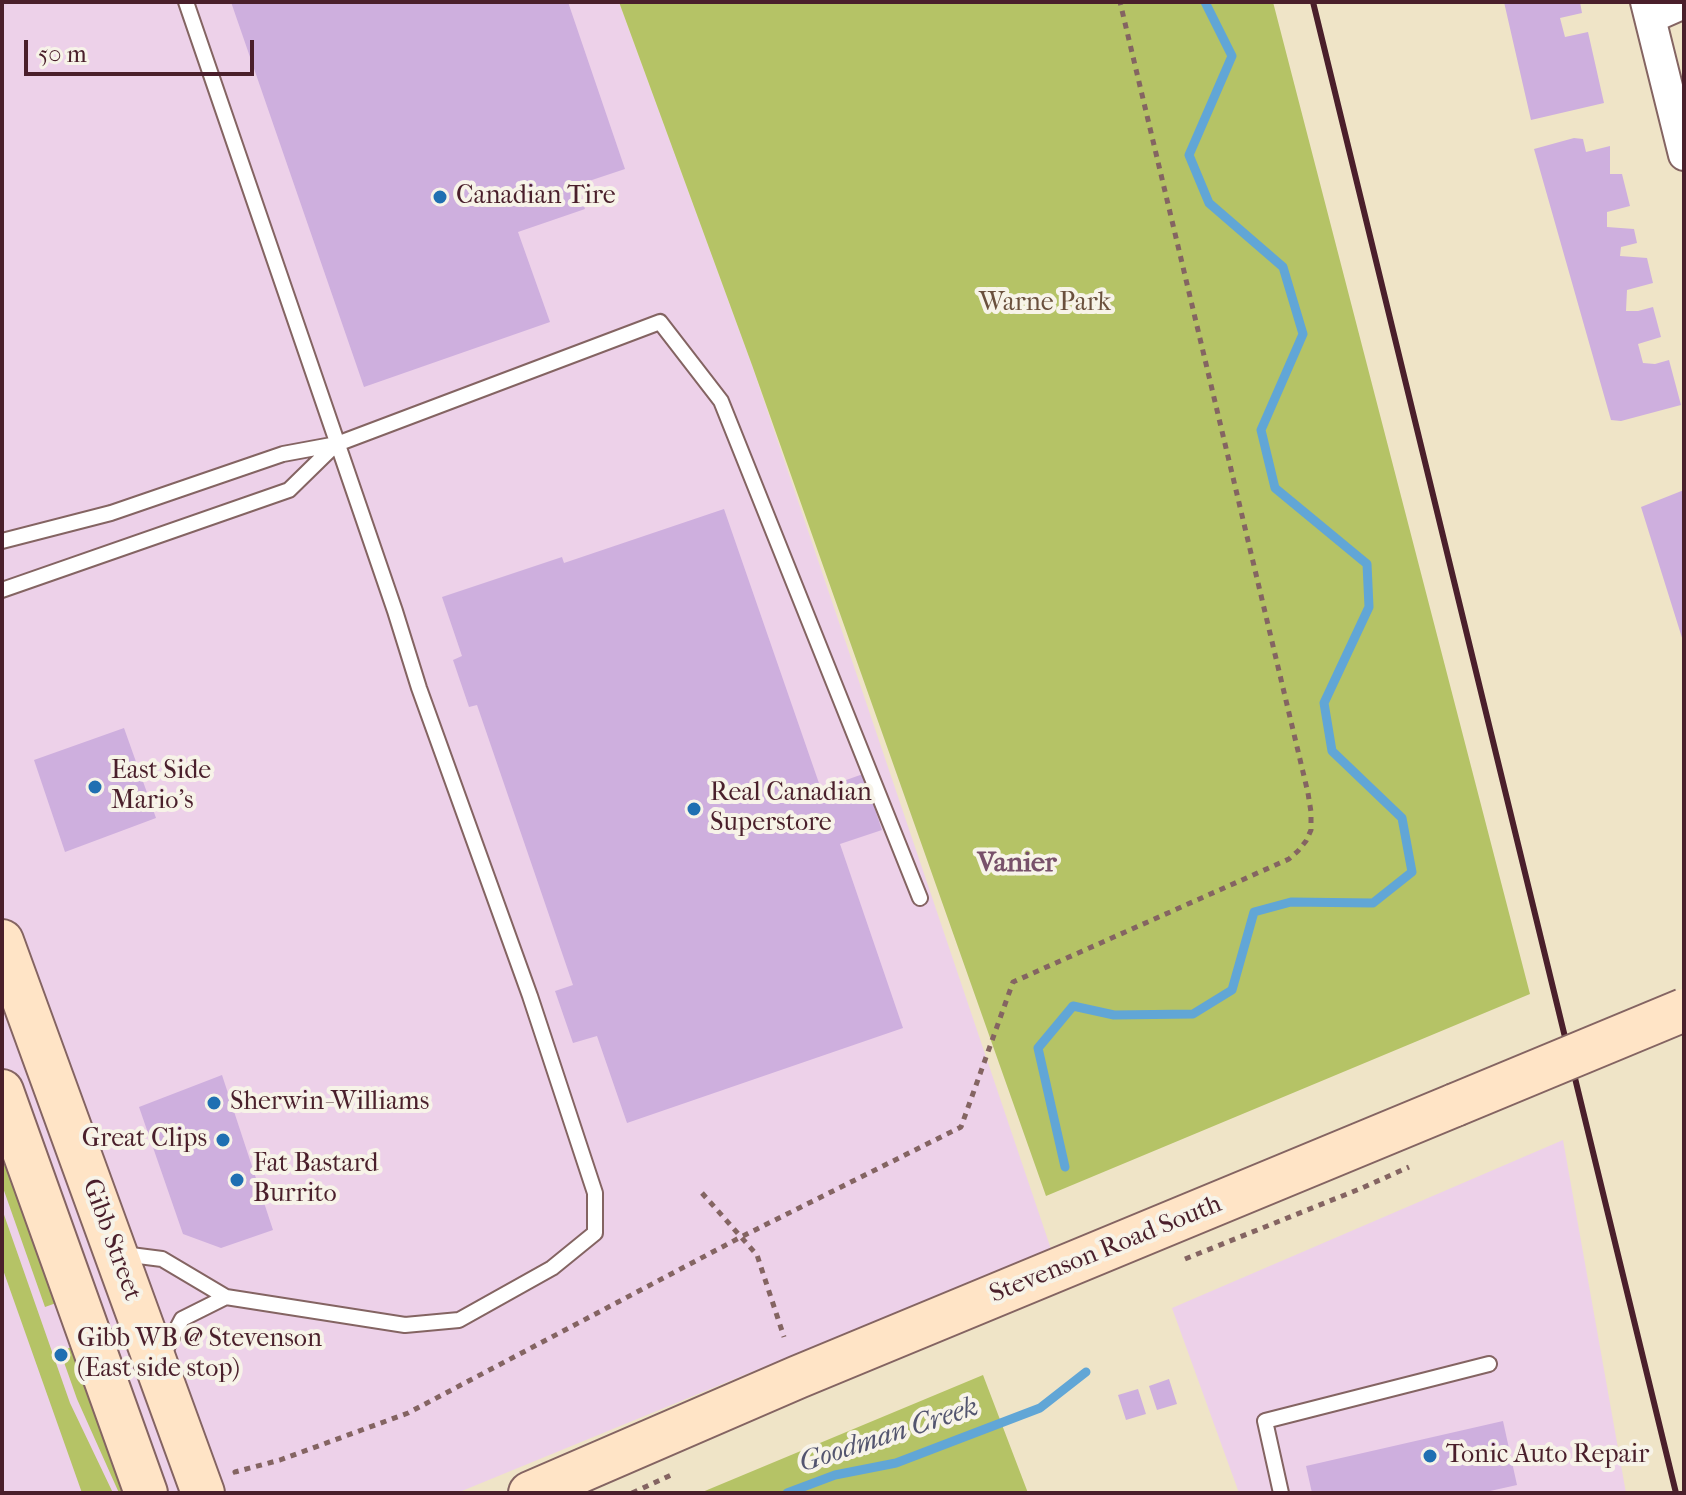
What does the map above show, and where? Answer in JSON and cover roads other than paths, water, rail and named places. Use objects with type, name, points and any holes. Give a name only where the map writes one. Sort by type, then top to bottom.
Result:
[{"type":"main road","name":"Gibb Street","points":[[2,941],[157,1366],[219,1482]]},
{"type":"main road","name":"Stevenson Road South","points":[[530,1493],[812,1371],[1684,1010]]},
{"type":"main road","name":"Gibb Street","points":[[2,1091],[146,1493]]},
{"type":"street","points":[[1684,3],[1648,10],[1684,155]]},
{"type":"lane","points":[[115,1253],[162,1259],[226,1297],[405,1325],[459,1320],[552,1268],[595,1233],[595,1193],[530,996],[419,688],[186,2]]},
{"type":"lane","points":[[2,541],[111,513],[283,454],[337,444],[660,322],[721,401],[920,898]]},
{"type":"lane","points":[[2,590],[289,490],[337,444]]},
{"type":"lane","points":[[157,1366],[182,1319],[226,1297]]},
{"type":"lane","points":[[1281,1493],[1265,1421],[1489,1364]]},
{"type":"waterway","name":"Goodman Creek","points":[[1065,1167],[1038,1048],[1073,1006],[1114,1015],[1193,1014],[1232,990],[1254,912],[1291,902],[1373,903],[1412,872],[1402,818],[1332,751],[1324,703],[1369,607],[1367,564],[1275,488],[1261,430],[1303,334],[1283,267],[1209,203],[1189,155],[1232,56],[1205,2]]},
{"type":"waterway","name":"Goodman Creek","points":[[787,1493],[835,1475],[896,1463],[1040,1408],[1086,1372]]},
{"type":"railway","points":[[1313,2],[1676,1493]]},
{"type":"place","name":"Canadian Tire","points":[[440,197]]},
{"type":"place","name":"East Side Mario's","points":[[95,787]]},
{"type":"place","name":"Real Canadian Superstore","points":[[694,809]]},
{"type":"place","name":"Sherwin-Williams","points":[[214,1103]]},
{"type":"place","name":"Great Clips","points":[[223,1140]]},
{"type":"place","name":"Fat Bastard Burrito","points":[[237,1180]]},
{"type":"place","name":"Gibb WB @ Stevenson (East side stop)","points":[[61,1355]]},
{"type":"place","name":"Tonic Auto Repair","points":[[1430,1456]]},
{"type":"district","name":"Vanier","points":[[1017,864]]},
{"type":"park label","name":"Warne Park","points":[[1045,304]]}]
